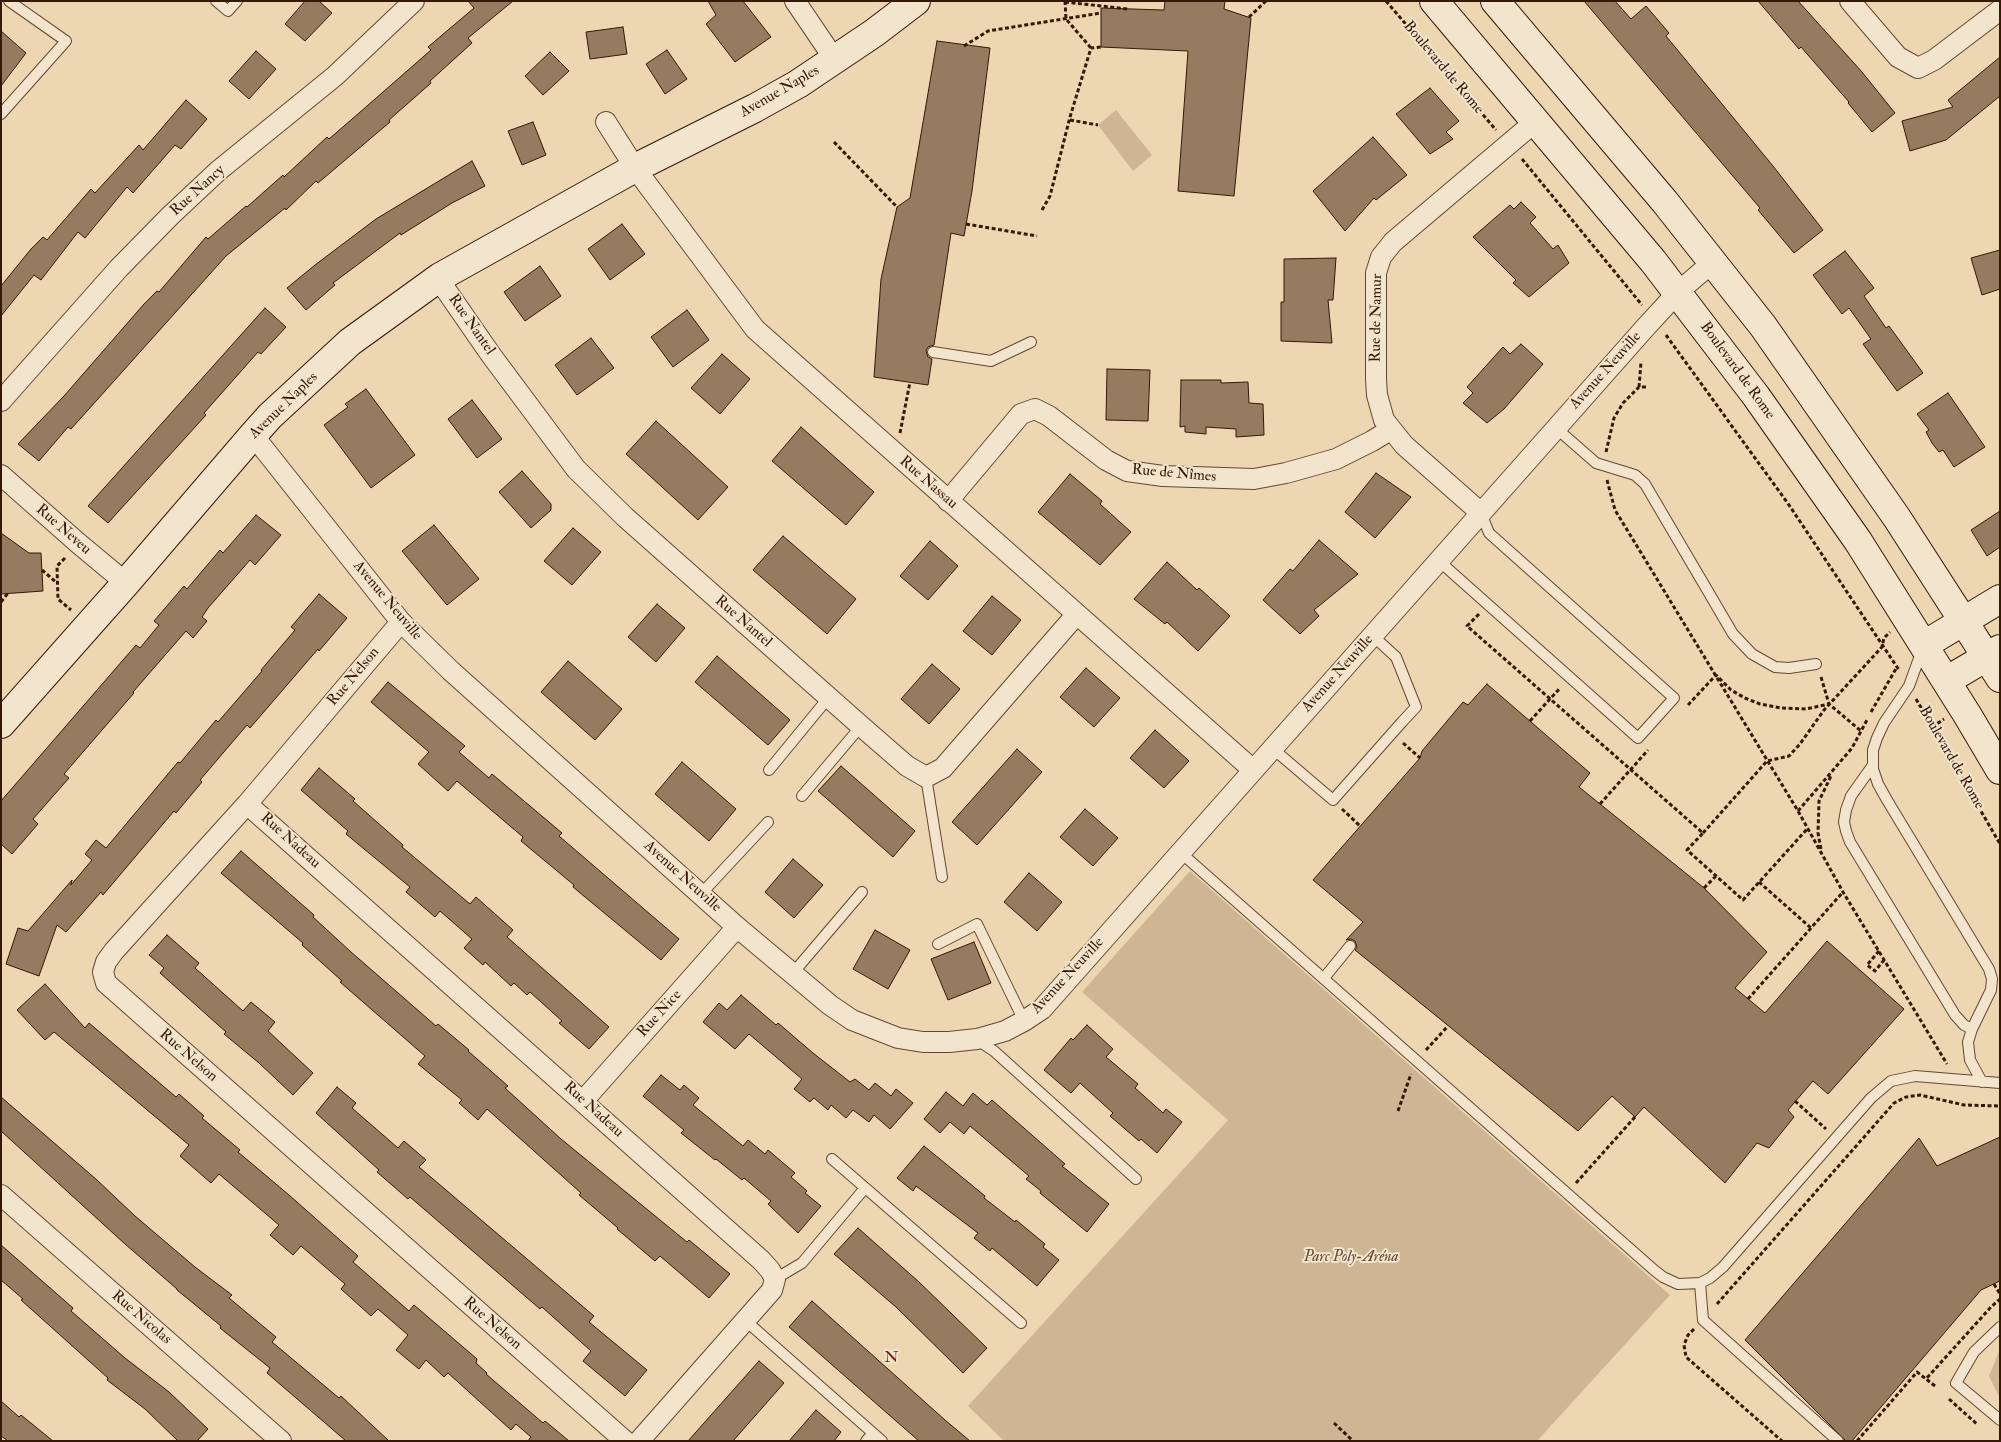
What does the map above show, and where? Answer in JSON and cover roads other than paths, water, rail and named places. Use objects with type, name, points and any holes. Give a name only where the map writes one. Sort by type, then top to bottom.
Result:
[{"type":"main road","name":"Avenue Naples","points":[[1,724],[126,583],[253,434],[350,342],[440,277],[635,168],[772,99],[835,60],[916,1]]},
{"type":"main road","name":"Boulevard de Rome","points":[[1434,1],[1678,292],[1756,396],[1832,504],[1924,646],[2000,770]]},
{"type":"main road","points":[[1495,1],[1641,173],[1763,326],[1826,415],[1964,621],[1995,661],[1946,681]]},
{"type":"main road","points":[[1924,646],[2000,599]]},
{"type":"street","name":"Rue Nancy","points":[[1,401],[119,268],[170,216],[218,171],[335,76],[414,1]]},
{"type":"street","points":[[795,1],[835,60]]},
{"type":"street","points":[[1850,1],[1898,57],[1918,68],[1934,60],[2000,10]]},
{"type":"street","name":"Rue de Namur","points":[[1481,514],[1404,445],[1390,430],[1380,409],[1376,387],[1376,282],[1381,257],[1393,242],[1536,121]]},
{"type":"street","points":[[606,122],[635,168]]},
{"type":"street","name":"Rue Nassau","points":[[635,168],[755,329],[896,456],[1252,769]]},
{"type":"street","name":"Avenue Neuville","points":[[253,434],[401,622],[451,671],[737,927],[830,1005],[852,1020],[898,1038],[923,1042],[977,1039],[1005,1031],[1042,1009],[1252,769],[1678,292],[1713,262]]},
{"type":"street","name":"Rue Nantel","points":[[440,277],[446,290],[491,355],[576,469],[625,517],[861,726],[907,766],[926,777]]},
{"type":"street","name":"Rue de Nîmes","points":[[948,501],[1022,414],[1035,409],[1049,416],[1106,460],[1127,471],[1163,476],[1254,479],[1286,473],[1336,459],[1372,442],[1390,430]]},
{"type":"street","name":"Rue Neveu","points":[[1,475],[126,583]]},
{"type":"street","points":[[926,777],[942,768],[1076,615]]},
{"type":"street","name":"Rue Nelson","points":[[401,622],[247,804],[114,951],[106,962],[103,972],[106,983],[625,1441]]},
{"type":"street","name":"Rue Nadeau","points":[[247,804],[761,1260],[775,1279]]},
{"type":"street","name":"Rue Nice","points":[[583,1101],[737,927]]},
{"type":"street","name":"Rue Nicolas","points":[[1,1195],[281,1441]]},
{"type":"street","points":[[639,1441],[746,1321],[772,1290],[775,1279]]},
{"type":"lane","points":[[1,114],[66,41],[9,1]]},
{"type":"lane","points":[[216,1],[228,11],[237,1]]},
{"type":"lane","points":[[933,352],[991,361],[1031,342]]},
{"type":"lane","points":[[1556,428],[1594,462],[1635,475],[1645,484],[1733,634],[1752,654],[1775,666],[1789,668],[1816,664]]},
{"type":"lane","points":[[1439,561],[1638,738],[1674,698],[1489,533],[1481,514]]},
{"type":"lane","points":[[1272,748],[1333,800],[1416,707],[1396,657],[1372,635]]},
{"type":"lane","points":[[1924,646],[1909,686],[1884,723],[1877,738],[1873,750],[1873,765],[1878,784],[1990,968],[1991,990],[1972,1029],[1968,1042],[1970,1060],[1982,1082]]},
{"type":"lane","points":[[769,770],[829,697]]},
{"type":"lane","points":[[802,796],[861,726]]},
{"type":"lane","points":[[1873,765],[1851,796],[1844,822],[1846,832],[1850,842],[1955,1015],[1964,1025],[1972,1029]]},
{"type":"lane","points":[[926,777],[942,877]]},
{"type":"lane","points":[[701,894],[768,822]]},
{"type":"lane","points":[[1180,852],[1663,1277],[1678,1284],[1700,1282],[1710,1278],[1723,1267],[1871,1098],[1891,1081],[1915,1076],[2000,1083]]},
{"type":"lane","points":[[793,974],[862,892]]},
{"type":"lane","points":[[938,944],[977,924],[1024,1021]]},
{"type":"lane","points":[[1324,978],[1350,946]]},
{"type":"lane","points":[[977,1039],[994,1051],[1136,1179]]},
{"type":"lane","points":[[832,1159],[1020,1323]]},
{"type":"lane","points":[[775,1279],[802,1262],[865,1188]]},
{"type":"lane","points":[[1700,1282],[1703,1320],[1838,1441]]},
{"type":"lane","points":[[746,1321],[869,1437],[882,1441]]},
{"type":"lane","points":[[2000,1327],[1974,1352],[1956,1383],[2000,1420]]},
{"type":"district","name":"N","points":[[892,1359]]},
{"type":"park label","name":"Parc Poly-Aréna","points":[[1351,1258]]}]
